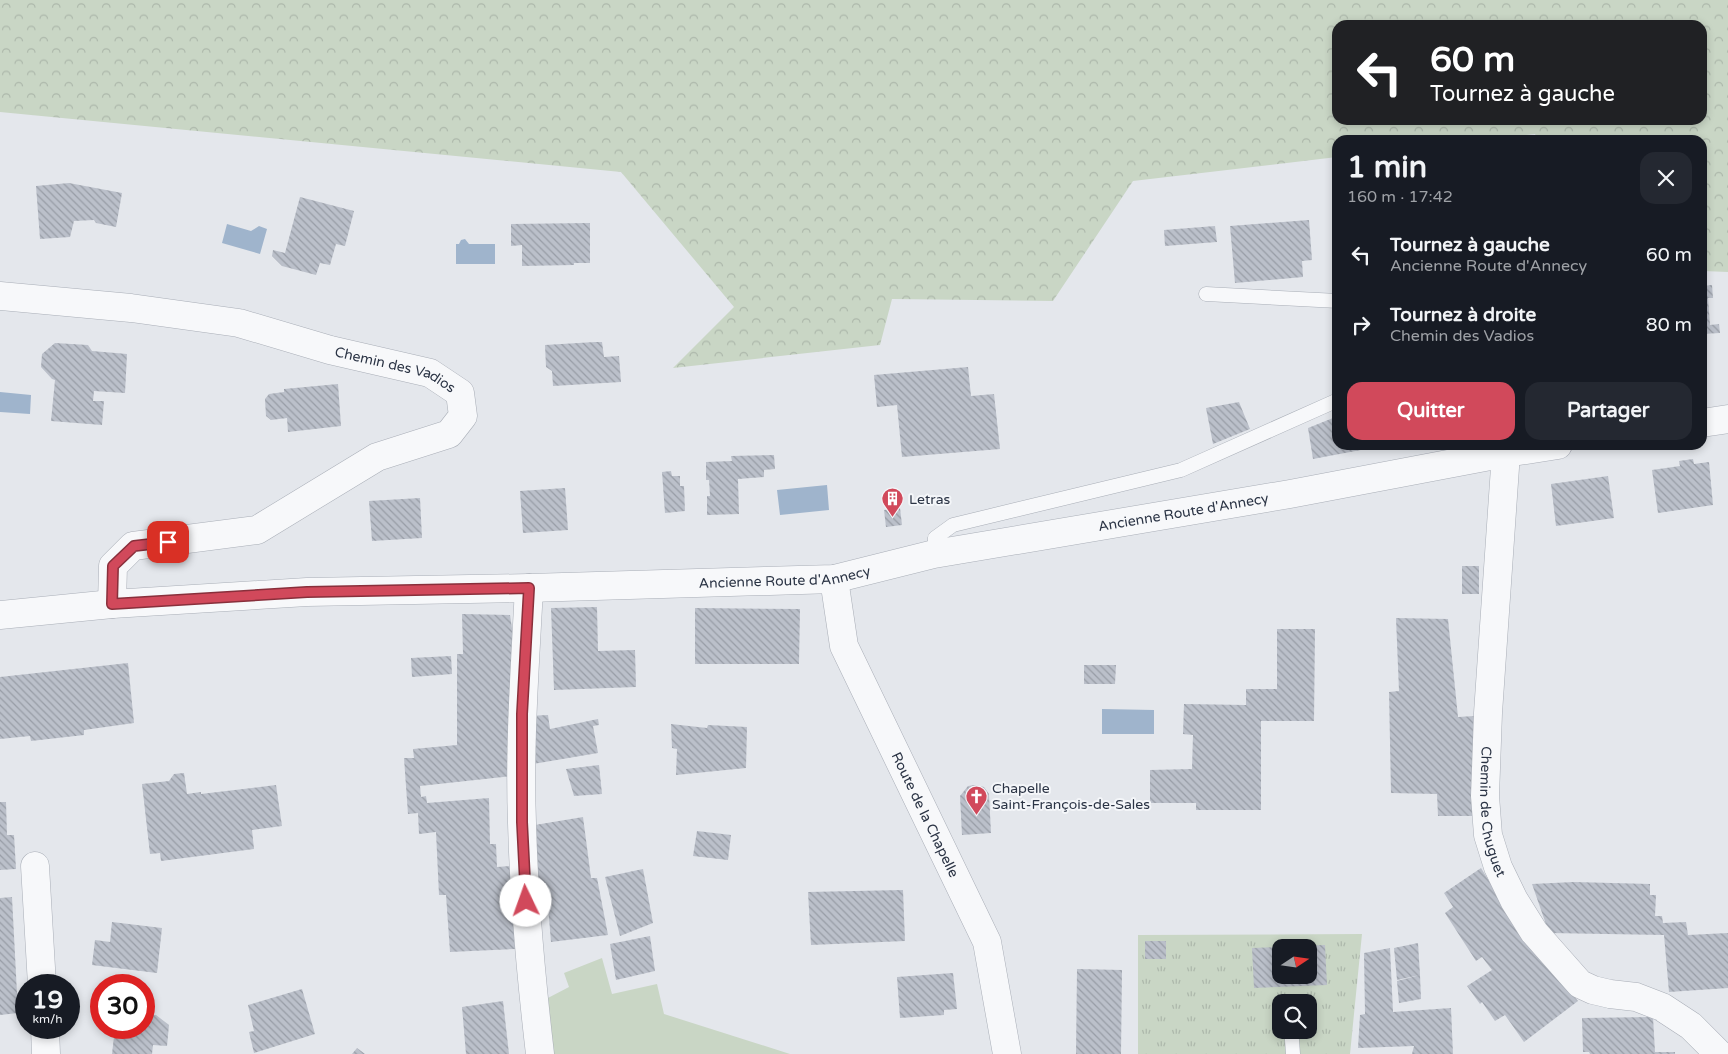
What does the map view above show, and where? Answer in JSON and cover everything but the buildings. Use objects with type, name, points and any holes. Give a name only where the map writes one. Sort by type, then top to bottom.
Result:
[{"type":"street","name":"Chemin des Vadios","points":[[0,296],[131,308],[239,323],[330,350],[430,373],[460,393],[463,416],[449,434],[377,457],[257,530],[134,546],[113,566],[112,604]]},
{"type":"street","points":[[1707,422],[1728,419]]},
{"type":"street","name":"Ancienne Route d'Annecy","points":[[0,615],[112,604],[307,592],[834,579],[934,554],[1290,494],[1526,450]]},
{"type":"street","name":"Chemin de Chuguet","points":[[1506,453],[1488,713],[1485,796],[1488,835],[1498,867],[1514,900],[1534,932],[1580,984],[1593,990],[1610,994],[1636,997],[1662,1008],[1691,1026],[1719,1054]]},
{"type":"street","name":"Route de la Chapelle","points":[[834,579],[844,646],[987,942],[1007,1054]]},
{"type":"street","points":[[529,588],[522,714],[522,822],[529,961],[540,1054]]},
{"type":"street","points":[[35,866],[41,974]]},
{"type":"street","points":[[45,1039],[46,1054]]},
{"type":"lane","points":[[1206,294],[1332,301]]},
{"type":"lane","points":[[934,554],[935,538],[953,526],[1181,470],[1332,403]]},
{"type":"lane","points":[[1292,1040],[1293,1054]]},
{"type":"green space","points":[[0,0],[1728,0],[1728,272],[1707,271],[1707,135],[1332,135],[1332,158],[1133,181],[1053,301],[892,299],[880,345],[673,368],[734,307],[621,172],[0,112]]},
{"type":"green space","points":[[1362,934],[1350,1054],[1138,1054],[1138,935]]},
{"type":"green space","points":[[602,958],[612,994],[657,984],[664,1014],[790,1054],[553,1054],[546,999],[569,987],[564,973]]},
{"type":"water","points":[[227,224],[251,231],[259,226],[267,229],[260,254],[222,243]]},
{"type":"water","points":[[465,239],[469,244],[495,244],[495,264],[456,264],[456,244]]},
{"type":"water","points":[[0,392],[31,395],[30,414],[0,412]]},
{"type":"water","points":[[827,485],[829,510],[780,515],[777,490]]},
{"type":"water","points":[[1102,709],[1154,710],[1154,734],[1102,734]]},
{"type":"place","name":"Letras","points":[[893,518]]},
{"type":"place","name":"Chapelle Saint-François-de-Sales","points":[[976,815]]},
{"type":"route","points":[[168,542],[134,546],[113,566],[112,604],[307,592],[529,588],[522,714],[522,822],[526,901]]}]
